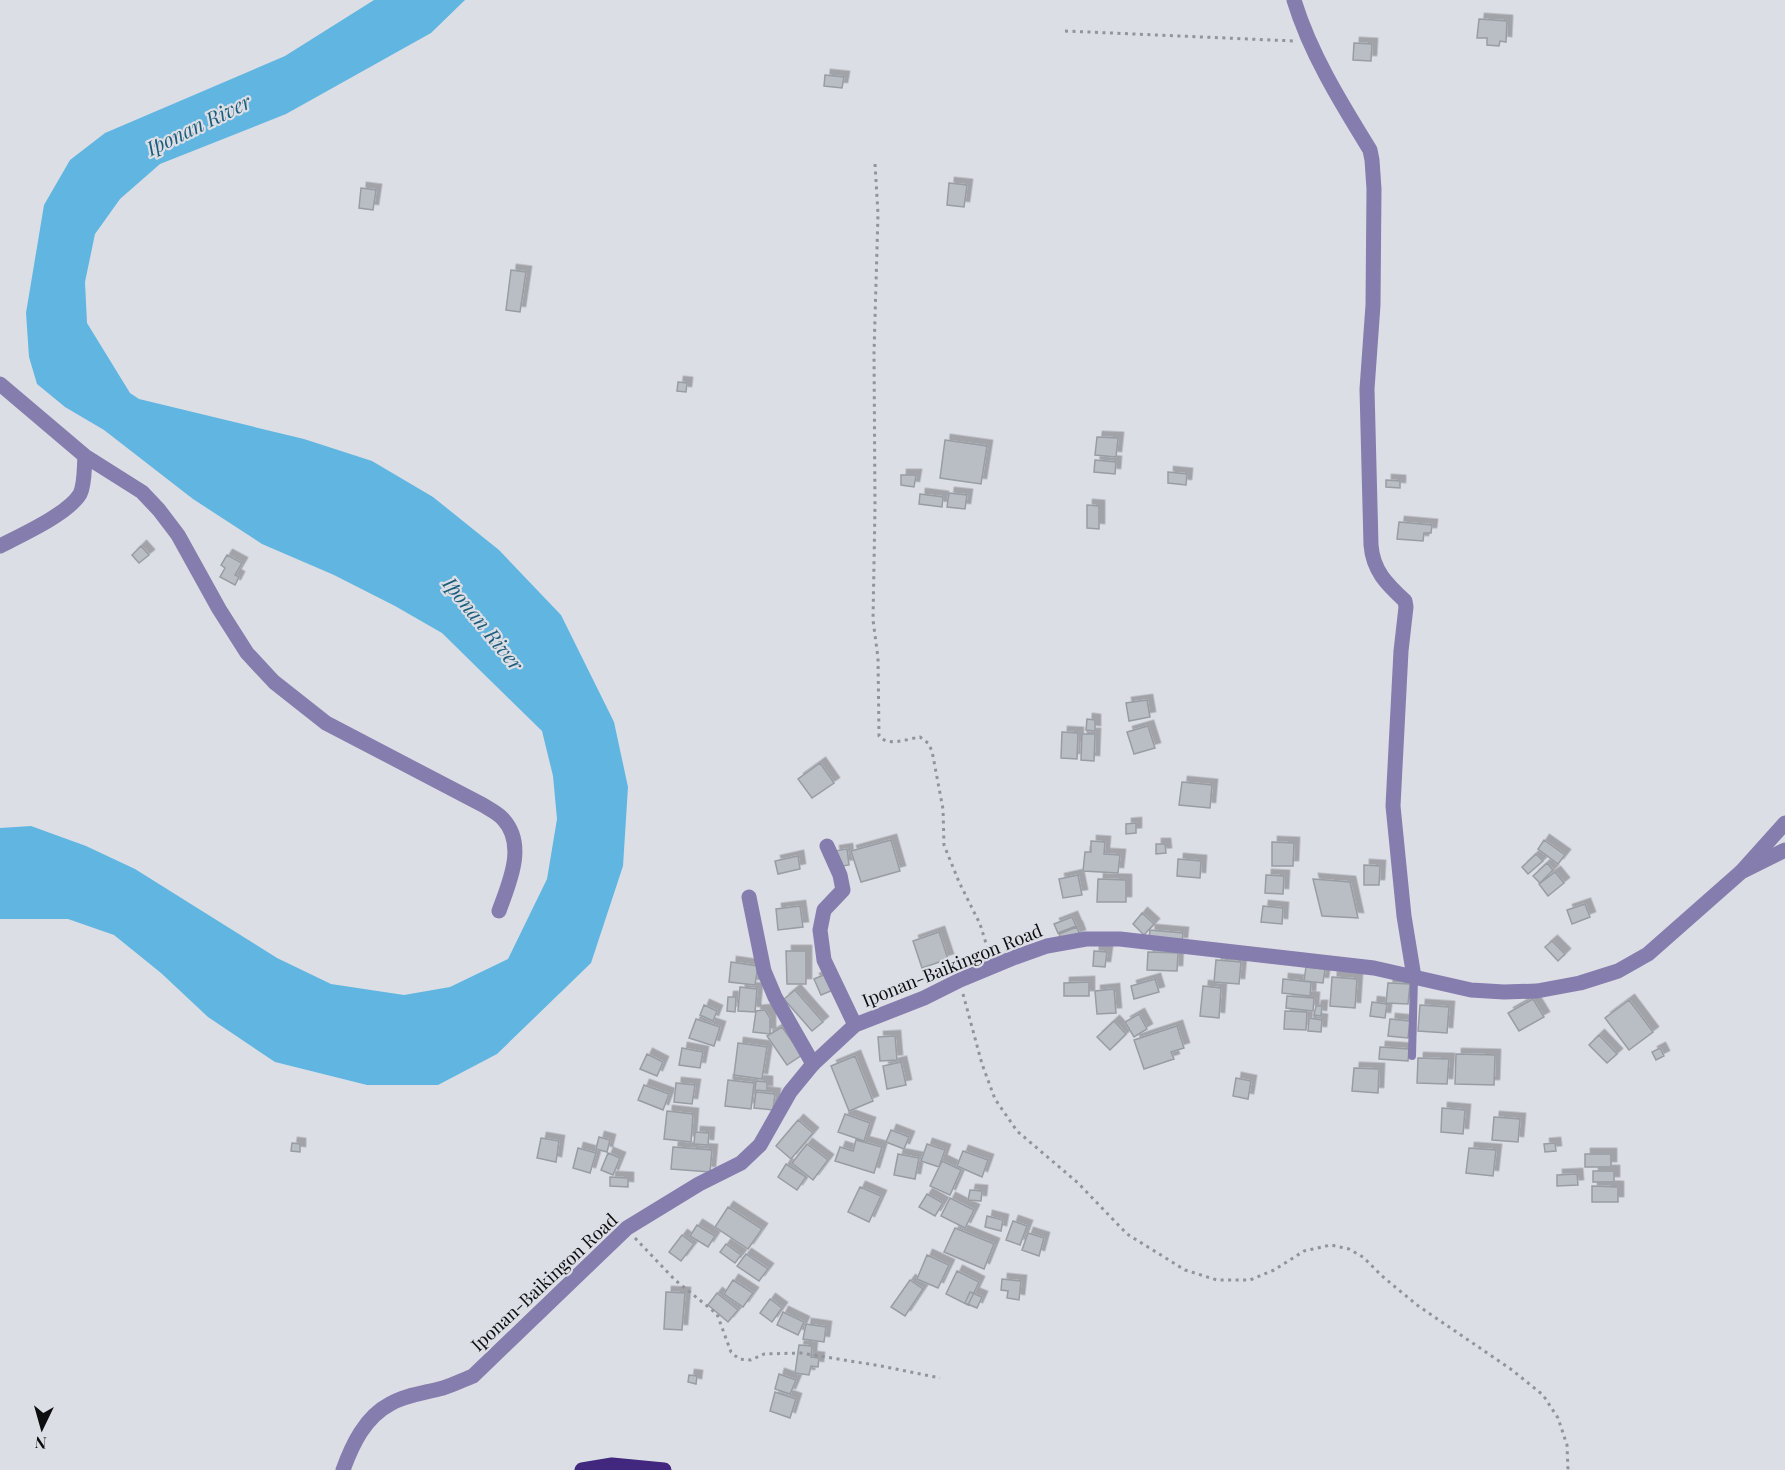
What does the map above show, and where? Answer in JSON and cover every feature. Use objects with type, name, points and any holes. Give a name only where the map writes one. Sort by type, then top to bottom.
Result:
[{"type":"main road","points":[[582,1470],[612,1465],[664,1470]]},
{"type":"street","points":[[1294,0],[1310,42],[1370,150],[1372,160],[1373,305],[1367,389],[1371,555],[1380,573],[1394,593],[1405,601],[1406,607],[1401,651],[1393,806],[1404,916],[1414,977]]},
{"type":"street","points":[[0,384],[85,456],[142,492],[159,510],[178,535],[219,609],[247,653],[274,682],[326,723],[483,805],[503,819],[512,833],[515,852],[512,875],[499,911]]},
{"type":"street","points":[[0,546],[40,525],[71,505],[81,493],[85,456]]},
{"type":"street","points":[[1741,872],[1785,822]]},
{"type":"street","points":[[827,846],[840,875],[843,890],[824,910],[820,930],[824,960],[855,1025]]},
{"type":"street","name":"Iponan-Baikingon Road","points":[[342,1470],[350,1448],[366,1424],[389,1404],[473,1376],[627,1228],[699,1184],[741,1163],[760,1146],[790,1092],[813,1064],[855,1025],[924,998],[993,966],[1047,946],[1086,939],[1120,939],[1374,968],[1471,990],[1537,991],[1580,983],[1618,970],[1648,954],[1741,872],[1785,850]]},
{"type":"street","points":[[749,897],[764,971],[775,997],[813,1064]]},
{"type":"lane","points":[[1412,1056],[1414,977]]},
{"type":"path","points":[[1065,31],[1310,42]]},
{"type":"path","points":[[874,164],[878,214],[874,353],[873,620],[878,658],[879,736],[882,740],[889,742],[920,737],[928,743],[932,751],[943,809],[944,845],[980,924],[993,966]]},
{"type":"path","points":[[960,980],[982,1064],[995,1099],[1017,1131],[1077,1183],[1127,1234],[1185,1270],[1217,1280],[1250,1280],[1274,1270],[1304,1251],[1331,1245],[1349,1249],[1363,1257],[1417,1305],[1512,1370],[1543,1395],[1558,1418],[1567,1445],[1568,1470]]},
{"type":"path","points":[[627,1228],[675,1280],[717,1314],[731,1352],[739,1359],[750,1359],[770,1353],[801,1353],[940,1378]]},
{"type":"water","name":"Iponan River","points":[[374,0],[465,0],[431,33],[286,114],[160,164],[120,199],[95,234],[85,282],[87,323],[130,393],[139,399],[304,439],[372,461],[433,497],[499,550],[561,615],[614,722],[628,787],[623,866],[591,963],[497,1054],[438,1085],[367,1085],[275,1062],[208,1017],[161,973],[114,935],[68,919],[0,919],[0,828],[31,826],[86,846],[135,869],[277,958],[331,984],[404,995],[450,987],[508,959],[547,879],[557,819],[553,776],[542,731],[442,633],[334,575],[262,544],[193,499],[104,430],[65,407],[37,384],[29,357],[26,313],[44,205],[70,160],[105,133],[285,56]]},
{"type":"building","points":[[1479,19],[1507,21],[1506,42],[1500,41],[1499,46],[1487,45],[1487,38],[1477,38]]},
{"type":"building","points":[[1354,43],[1372,44],[1371,61],[1353,60]]},
{"type":"building","points":[[825,75],[844,77],[842,88],[824,86]]},
{"type":"building","points":[[949,183],[967,185],[964,207],[947,205]]},
{"type":"building","points":[[361,188],[376,190],[373,210],[359,208]]},
{"type":"building","points":[[511,270],[526,272],[520,312],[506,310]]},
{"type":"building","points":[[678,382],[687,383],[686,392],[677,391]]},
{"type":"building","points":[[1097,437],[1118,438],[1116,457],[1095,455]]},
{"type":"building","points":[[945,440],[987,446],[981,484],[940,478]]},
{"type":"building","points":[[1095,460],[1116,462],[1115,474],[1094,472]]},
{"type":"building","points":[[1168,472],[1187,474],[1186,485],[1168,483]]},
{"type":"building","points":[[901,475],[916,475],[914,487],[901,485]]},
{"type":"building","points":[[1386,480],[1400,481],[1400,488],[1386,487]]},
{"type":"building","points":[[949,493],[967,495],[965,509],[947,507]]},
{"type":"building","points":[[920,494],[943,497],[942,507],[919,504]]},
{"type":"building","points":[[1087,505],[1099,506],[1099,529],[1087,528]]},
{"type":"building","points":[[1399,522],[1432,525],[1431,533],[1424,533],[1423,541],[1397,539]]},
{"type":"building","points":[[141,546],[149,555],[139,563],[132,555]]},
{"type":"building","points":[[227,555],[242,563],[235,575],[239,577],[235,585],[220,577],[225,568],[221,565]]},
{"type":"building","points":[[1147,700],[1150,717],[1129,721],[1126,703]]},
{"type":"building","points":[[1087,719],[1095,720],[1095,731],[1086,730]]},
{"type":"building","points":[[1148,726],[1155,748],[1134,754],[1127,732]]},
{"type":"building","points":[[1062,732],[1078,733],[1077,759],[1061,758]]},
{"type":"building","points":[[1082,734],[1095,734],[1094,761],[1081,760]]},
{"type":"building","points":[[820,763],[834,783],[812,798],[798,779]]},
{"type":"building","points":[[1182,782],[1212,785],[1210,808],[1179,805]]},
{"type":"building","points":[[1136,823],[1136,833],[1126,834],[1126,824]]},
{"type":"building","points":[[891,840],[900,871],[861,882],[851,851]]},
{"type":"building","points":[[1544,840],[1565,855],[1558,864],[1538,849]]},
{"type":"building","points":[[1091,841],[1105,842],[1104,854],[1120,855],[1118,873],[1083,871],[1085,852],[1091,852]]},
{"type":"building","points":[[1272,842],[1294,843],[1293,866],[1272,866]]},
{"type":"building","points":[[1156,844],[1165,844],[1166,853],[1156,854]]},
{"type":"building","points":[[847,849],[849,865],[837,867],[834,851]]},
{"type":"building","points":[[1536,854],[1543,861],[1528,874],[1522,867]]},
{"type":"building","points":[[798,856],[800,869],[778,874],[775,861]]},
{"type":"building","points":[[1178,859],[1201,861],[1200,878],[1177,876]]},
{"type":"building","points":[[1547,863],[1553,870],[1540,883],[1533,876]]},
{"type":"building","points":[[1364,865],[1380,866],[1379,885],[1364,885]]},
{"type":"building","points":[[1555,872],[1564,883],[1548,896],[1539,884]]},
{"type":"building","points":[[1078,875],[1082,895],[1063,898],[1059,879]]},
{"type":"building","points":[[1266,875],[1284,876],[1283,894],[1265,893]]},
{"type":"building","points":[[1098,879],[1126,880],[1126,902],[1097,902]]},
{"type":"building","points":[[1313,879],[1350,882],[1358,918],[1322,916]]},
{"type":"building","points":[[1585,904],[1590,917],[1572,924],[1567,910]]},
{"type":"building","points":[[800,906],[803,927],[778,930],[776,909]]},
{"type":"building","points":[[1263,906],[1283,908],[1282,924],[1261,922]]},
{"type":"building","points":[[1142,913],[1154,924],[1144,935],[1133,924]]},
{"type":"building","points":[[1072,917],[1076,926],[1058,933],[1054,924]]},
{"type":"building","points":[[1077,927],[1080,935],[1063,942],[1059,934]]},
{"type":"building","points":[[1150,930],[1183,933],[1182,943],[1149,940]]},
{"type":"building","points":[[939,932],[948,959],[922,968],[913,941]]},
{"type":"building","points":[[1552,941],[1565,954],[1558,961],[1545,947]]},
{"type":"building","points":[[786,951],[806,951],[806,984],[787,984]]},
{"type":"building","points":[[1094,951],[1107,952],[1105,967],[1093,966]]},
{"type":"building","points":[[1148,952],[1178,953],[1177,971],[1147,970]]},
{"type":"building","points":[[1216,960],[1241,962],[1239,984],[1214,982]]},
{"type":"building","points":[[731,962],[758,966],[755,985],[729,982]]},
{"type":"building","points":[[1306,967],[1325,969],[1323,983],[1304,981]]},
{"type":"building","points":[[826,974],[833,990],[821,995],[814,979]]},
{"type":"building","points":[[1332,977],[1357,979],[1355,1008],[1330,1006]]},
{"type":"building","points":[[1155,979],[1159,992],[1134,999],[1131,986]]},
{"type":"building","points":[[1283,979],[1311,982],[1310,996],[1282,993]]},
{"type":"building","points":[[1089,982],[1089,996],[1064,996],[1064,983]]},
{"type":"building","points":[[1388,983],[1410,984],[1408,1004],[1386,1003]]},
{"type":"building","points":[[1203,986],[1221,988],[1219,1018],[1200,1016]]},
{"type":"building","points":[[740,987],[757,989],[755,1012],[738,1011]]},
{"type":"building","points":[[1114,989],[1116,1013],[1097,1014],[1095,991]]},
{"type":"building","points":[[795,990],[823,1022],[812,1031],[784,999]]},
{"type":"building","points":[[1287,996],[1314,998],[1313,1011],[1286,1008]]},
{"type":"building","points":[[728,997],[736,997],[735,1012],[727,1011]]},
{"type":"building","points":[[1533,999],[1544,1017],[1519,1031],[1508,1013]]},
{"type":"building","points":[[1629,1000],[1653,1032],[1629,1050],[1605,1018]]},
{"type":"building","points":[[1372,1002],[1387,1004],[1385,1018],[1370,1016]]},
{"type":"building","points":[[704,1005],[717,1011],[713,1021],[700,1015]]},
{"type":"building","points":[[1420,1005],[1449,1007],[1447,1033],[1418,1031]]},
{"type":"building","points":[[1316,1006],[1322,1006],[1321,1016],[1314,1015]]},
{"type":"building","points":[[765,1010],[770,1018],[770,1034],[753,1032],[756,1011]]},
{"type":"building","points":[[1285,1011],[1307,1012],[1306,1030],[1284,1029]]},
{"type":"building","points":[[1139,1014],[1147,1029],[1134,1037],[1125,1022]]},
{"type":"building","points":[[1309,1018],[1322,1020],[1321,1032],[1308,1031]]},
{"type":"building","points":[[696,1019],[720,1027],[714,1046],[689,1038]]},
{"type":"building","points":[[1390,1019],[1410,1021],[1408,1038],[1388,1036]]},
{"type":"building","points":[[1114,1021],[1126,1034],[1110,1050],[1097,1037]]},
{"type":"building","points":[[1177,1026],[1184,1048],[1171,1052],[1174,1059],[1144,1069],[1134,1040]]},
{"type":"building","points":[[782,1027],[802,1055],[787,1065],[767,1036]]},
{"type":"building","points":[[1599,1035],[1617,1054],[1607,1063],[1589,1045]]},
{"type":"building","points":[[895,1036],[897,1060],[880,1061],[878,1037]]},
{"type":"building","points":[[738,1043],[767,1047],[762,1079],[734,1075]]},
{"type":"building","points":[[1380,1047],[1409,1049],[1408,1061],[1379,1059]]},
{"type":"building","points":[[682,1048],[703,1052],[700,1068],[679,1065]]},
{"type":"building","points":[[1660,1048],[1664,1056],[1656,1060],[1652,1052]]},
{"type":"building","points":[[647,1054],[663,1062],[657,1076],[640,1069]]},
{"type":"building","points":[[1456,1054],[1495,1055],[1494,1085],[1455,1084]]},
{"type":"building","points":[[855,1056],[873,1101],[849,1111],[831,1066]]},
{"type":"building","points":[[1418,1058],[1449,1059],[1447,1084],[1417,1083]]},
{"type":"building","points":[[901,1062],[906,1085],[887,1089],[883,1066]]},
{"type":"building","points":[[1354,1068],[1379,1069],[1378,1093],[1352,1091]]},
{"type":"building","points":[[1236,1078],[1251,1081],[1248,1099],[1233,1096]]},
{"type":"building","points":[[728,1080],[754,1083],[751,1109],[725,1106]]},
{"type":"building","points":[[756,1081],[767,1082],[767,1091],[755,1090]]},
{"type":"building","points":[[676,1083],[695,1085],[692,1104],[674,1102]]},
{"type":"building","points":[[644,1085],[669,1094],[663,1110],[638,1100]]},
{"type":"building","points":[[756,1092],[775,1094],[773,1110],[754,1108]]},
{"type":"building","points":[[1442,1108],[1465,1110],[1463,1134],[1441,1132]]},
{"type":"building","points":[[667,1111],[693,1114],[691,1142],[664,1139]]},
{"type":"building","points":[[845,1114],[870,1123],[864,1141],[838,1132]]},
{"type":"building","points":[[1494,1117],[1520,1119],[1518,1142],[1492,1140]]},
{"type":"building","points":[[798,1120],[813,1133],[791,1159],[776,1146]]},
{"type":"building","points":[[891,1130],[909,1137],[904,1149],[886,1142]]},
{"type":"building","points":[[695,1132],[709,1133],[708,1145],[694,1144]]},
{"type":"building","points":[[599,1137],[610,1140],[607,1152],[596,1149]]},
{"type":"building","points":[[541,1138],[559,1141],[556,1162],[537,1158]]},
{"type":"building","points":[[856,1140],[882,1147],[874,1173],[835,1161],[840,1147],[853,1151]]},
{"type":"building","points":[[292,1143],[300,1144],[300,1152],[291,1151]]},
{"type":"building","points":[[1555,1143],[1556,1151],[1545,1152],[1544,1144]]},
{"type":"building","points":[[807,1144],[828,1160],[813,1180],[792,1163]]},
{"type":"building","points":[[927,1144],[945,1150],[939,1167],[921,1161]]},
{"type":"building","points":[[673,1147],[712,1150],[710,1172],[671,1169]]},
{"type":"building","points":[[578,1148],[596,1153],[590,1173],[573,1168]]},
{"type":"building","points":[[1469,1148],[1496,1150],[1493,1176],[1466,1173]]},
{"type":"building","points":[[963,1151],[988,1160],[982,1177],[957,1166]]},
{"type":"building","points":[[608,1153],[620,1158],[613,1175],[601,1170]]},
{"type":"building","points":[[898,1154],[919,1158],[915,1179],[894,1175]]},
{"type":"building","points":[[1585,1154],[1611,1154],[1611,1167],[1585,1167]]},
{"type":"building","points":[[942,1161],[961,1170],[950,1195],[930,1186]]},
{"type":"building","points":[[786,1164],[806,1177],[797,1190],[778,1177]]},
{"type":"building","points":[[1593,1171],[1614,1171],[1614,1182],[1593,1182]]},
{"type":"building","points":[[1577,1174],[1578,1185],[1557,1186],[1557,1175]]},
{"type":"building","points":[[610,1177],[628,1178],[628,1187],[610,1186]]},
{"type":"building","points":[[1592,1186],[1618,1187],[1618,1202],[1592,1202]]},
{"type":"building","points":[[860,1187],[881,1196],[869,1222],[848,1212]]},
{"type":"building","points":[[970,1190],[982,1191],[981,1201],[968,1200]]},
{"type":"building","points":[[927,1194],[943,1203],[935,1216],[919,1207]]},
{"type":"building","points":[[950,1198],[974,1210],[965,1228],[941,1216]]},
{"type":"building","points":[[728,1207],[762,1229],[748,1249],[715,1227]]},
{"type":"building","points":[[987,1216],[1003,1220],[1001,1231],[985,1227]]},
{"type":"building","points":[[1013,1221],[1027,1226],[1020,1245],[1006,1240]]},
{"type":"building","points":[[697,1225],[715,1236],[708,1247],[690,1236]]},
{"type":"building","points":[[955,1228],[994,1244],[984,1269],[944,1252]]},
{"type":"building","points":[[1028,1233],[1044,1238],[1039,1256],[1022,1250]]},
{"type":"building","points":[[682,1235],[694,1244],[681,1261],[669,1252]]},
{"type":"building","points":[[726,1244],[741,1255],[735,1263],[720,1252]]},
{"type":"building","points":[[746,1254],[768,1269],[759,1281],[737,1266]]},
{"type":"building","points":[[927,1255],[949,1265],[938,1288],[917,1279]]},
{"type":"building","points":[[957,1271],[979,1282],[968,1305],[946,1294]]},
{"type":"building","points":[[1002,1279],[1021,1281],[1019,1300],[1007,1298],[1008,1291],[1001,1290]]},
{"type":"building","points":[[733,1280],[753,1293],[743,1307],[724,1294]]},
{"type":"building","points":[[910,1280],[923,1289],[905,1316],[891,1307]]},
{"type":"building","points":[[666,1292],[685,1293],[682,1330],[664,1329]]},
{"type":"building","points":[[970,1292],[982,1297],[977,1308],[965,1303]]},
{"type":"building","points":[[717,1293],[738,1310],[728,1322],[708,1305]]},
{"type":"building","points":[[770,1299],[782,1308],[772,1322],[760,1313]]},
{"type":"building","points":[[783,1312],[804,1322],[798,1335],[777,1325]]},
{"type":"building","points":[[806,1324],[826,1327],[824,1342],[803,1339]]},
{"type":"building","points":[[799,1345],[812,1346],[811,1357],[819,1358],[818,1367],[811,1366],[809,1375],[795,1373]]},
{"type":"building","points":[[779,1374],[796,1380],[790,1394],[775,1389]]},
{"type":"building","points":[[689,1375],[697,1376],[696,1384],[688,1382]]},
{"type":"building","points":[[775,1392],[796,1399],[790,1418],[770,1411]]}]
